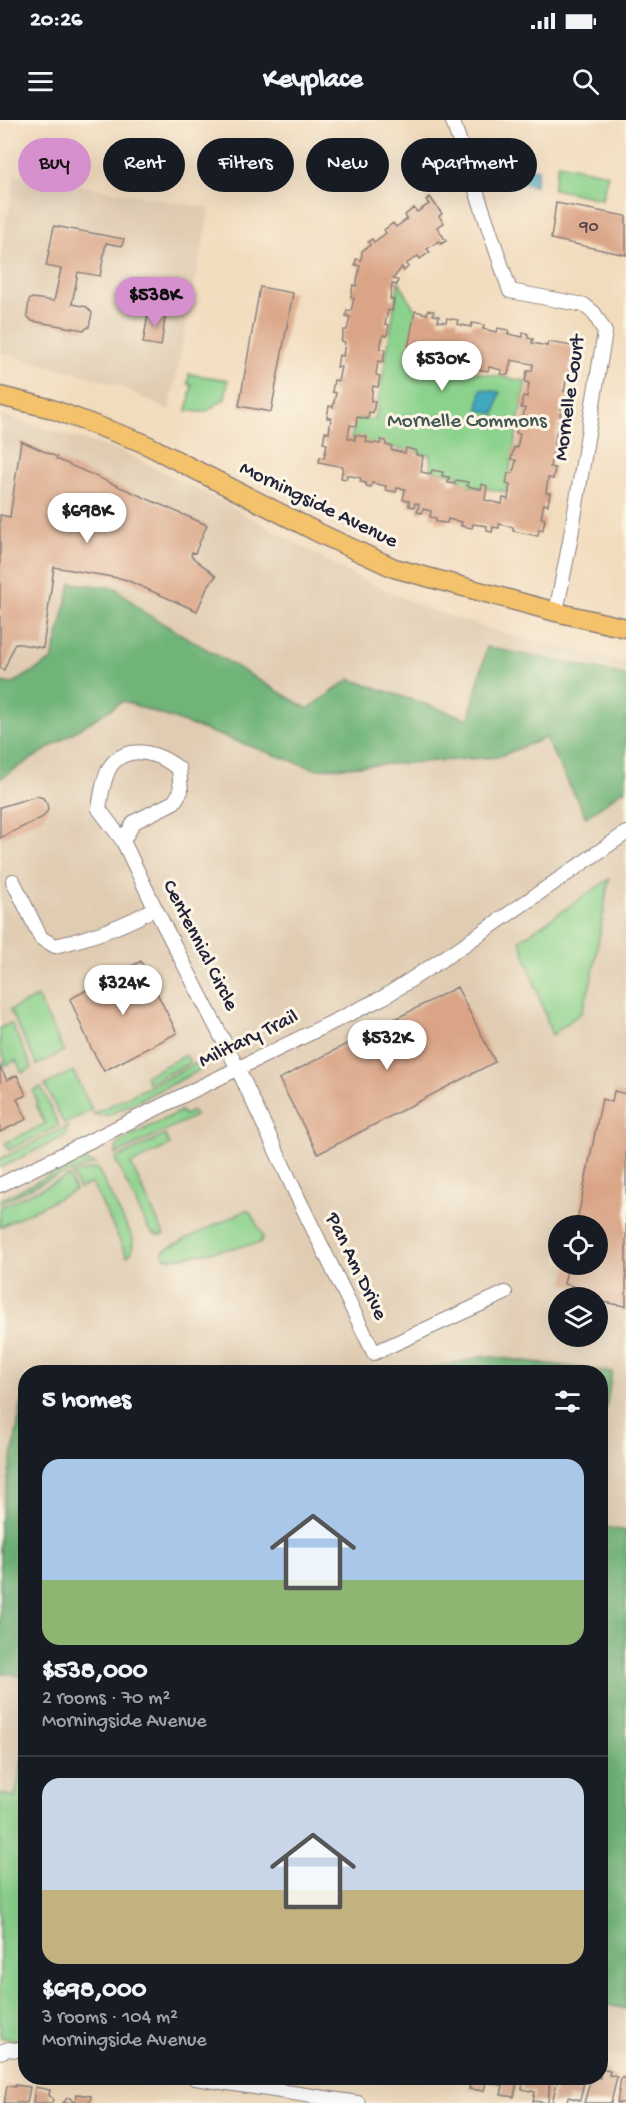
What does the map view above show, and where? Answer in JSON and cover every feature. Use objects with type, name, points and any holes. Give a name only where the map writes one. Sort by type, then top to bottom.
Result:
[{"type":"main road","name":"Morningside Avenue","points":[[0,396],[49,408],[141,442],[321,534],[394,568],[556,612],[626,628]]},
{"type":"street","name":"Mornelle Court","points":[[451,121],[510,291],[585,305],[594,313],[605,332],[556,612]]},
{"type":"street","name":"Centennial Circle","points":[[123,841],[134,822],[174,802],[181,791],[179,769],[168,760],[154,754],[131,752],[114,761],[102,785],[99,809],[123,841],[238,1069]]},
{"type":"street","name":"Military Trail","points":[[0,1185],[384,997],[626,833]]},
{"type":"street","points":[[13,880],[41,938],[55,946],[140,917],[155,908]]},
{"type":"street","name":"Pan Am Drive","points":[[238,1069],[304,1211],[374,1353],[505,1293]]},
{"type":"street","points":[[0,2052],[9,2049],[18,2050]]},
{"type":"street","points":[[241,2085],[358,2103]]},
{"type":"shaded area","points":[[15,174],[18,175],[18,192],[91,192],[91,187],[103,189],[103,192],[118,192],[210,208],[169,411],[117,385],[0,352],[0,261]]},
{"type":"shaded area","points":[[0,415],[121,451],[221,501],[359,578],[434,611],[503,633],[626,662],[626,2057],[608,2054],[608,1365],[18,1365],[18,2041],[0,2037]]},
{"type":"green space","points":[[558,164],[608,174],[602,199],[553,189]]},
{"type":"green space","name":"Mornelle Commons","points":[[399,281],[417,314],[409,361],[526,381],[506,492],[464,485],[456,475],[431,470],[430,455],[351,439],[356,418],[375,420]]},
{"type":"green space","points":[[189,374],[228,380],[225,399],[205,412],[187,411],[192,385],[188,384]]},
{"type":"green space","points":[[71,583],[116,588],[145,613],[308,709],[350,679],[469,719],[487,647],[626,675],[626,788],[586,817],[545,738],[498,757],[315,769],[123,701],[0,779],[0,682],[12,684],[52,660]]},
{"type":"green space","points":[[609,879],[592,978],[582,1012],[552,1035],[520,940]]},
{"type":"green space","points":[[37,997],[64,1051],[37,1065],[10,1010]]},
{"type":"green space","points":[[11,1023],[32,1068],[22,1073],[16,1060],[0,1068],[0,1064],[6,1061],[0,1049],[0,1028]]},
{"type":"green space","points":[[186,1055],[190,1063],[148,1083],[145,1076]]},
{"type":"green space","points":[[207,1058],[209,1064],[200,1070],[111,1114],[104,1116],[93,1114]]},
{"type":"green space","points":[[73,1071],[92,1110],[64,1124],[45,1085]]},
{"type":"green space","points":[[41,1087],[59,1126],[9,1150],[5,1143],[45,1124],[33,1091]]},
{"type":"green space","points":[[181,1111],[184,1115],[193,1111],[195,1116],[115,1155],[118,1144],[122,1140]]},
{"type":"green space","points":[[68,1126],[65,1136],[0,1168],[0,1159]]},
{"type":"green space","points":[[165,1135],[170,1145],[131,1164],[164,1235],[159,1235],[148,1228],[115,1159]]},
{"type":"green space","points":[[88,1161],[95,1164],[54,1177],[0,1203],[0,1200],[74,1163]]},
{"type":"green space","points":[[97,1168],[133,1239],[132,1252],[127,1256],[92,1183],[79,1189],[72,1174]]},
{"type":"green space","points":[[69,1176],[75,1190],[0,1227],[0,1207]]},
{"type":"green space","points":[[246,1210],[250,1212],[263,1236],[260,1243],[171,1259],[164,1257],[163,1251]]},
{"type":"green space","points":[[484,1356],[556,1365],[447,1365]]},
{"type":"green space","points":[[608,1372],[612,1372],[608,1395]]},
{"type":"green space","points":[[18,1425],[18,1676],[0,1672],[0,1523]]},
{"type":"green space","points":[[608,1528],[626,1531],[626,2009],[608,2005]]},
{"type":"green space","points":[[18,1781],[18,2041],[0,2037],[0,1794],[15,1797]]},
{"type":"water","points":[[481,389],[500,392],[495,414],[478,410]]},
{"type":"building","points":[[430,197],[442,214],[439,216],[444,223],[437,227],[446,241],[441,244],[439,241],[427,249],[430,252],[420,259],[418,256],[406,264],[408,267],[404,271],[402,267],[393,279],[398,280],[397,285],[392,284],[390,299],[394,300],[392,311],[388,310],[385,324],[389,325],[387,336],[383,335],[380,349],[385,350],[383,362],[378,361],[376,375],[380,376],[378,387],[373,386],[371,401],[375,401],[373,413],[369,412],[368,419],[357,417],[356,426],[350,425],[348,438],[355,440],[355,435],[367,437],[366,442],[380,444],[381,440],[386,441],[386,445],[392,446],[391,450],[405,453],[406,448],[417,451],[416,455],[423,456],[421,472],[431,474],[432,470],[443,472],[442,476],[449,477],[448,483],[455,484],[456,480],[468,482],[467,486],[481,489],[482,484],[487,486],[485,500],[502,504],[503,498],[508,499],[510,485],[506,484],[508,473],[513,473],[516,460],[511,459],[514,447],[517,448],[520,434],[516,433],[518,421],[522,422],[525,408],[521,408],[523,396],[527,397],[529,383],[525,382],[527,371],[532,371],[533,364],[511,360],[508,375],[501,374],[502,370],[489,367],[488,371],[477,369],[478,365],[463,363],[463,367],[451,365],[452,361],[432,357],[431,359],[419,357],[418,360],[406,358],[415,311],[427,314],[428,310],[434,311],[433,315],[439,316],[438,321],[446,322],[447,318],[458,320],[457,324],[471,327],[472,323],[484,325],[483,329],[497,332],[498,328],[509,330],[508,334],[523,337],[523,332],[528,334],[528,338],[533,339],[532,343],[547,346],[548,342],[573,346],[572,352],[576,353],[574,365],[570,364],[569,371],[572,372],[572,378],[567,377],[564,391],[569,392],[566,403],[562,402],[560,416],[564,417],[563,422],[558,422],[554,448],[558,449],[557,454],[553,453],[550,467],[555,468],[553,479],[548,478],[546,493],[550,493],[548,505],[544,504],[541,518],[545,519],[543,530],[539,529],[538,536],[513,531],[513,527],[499,524],[499,528],[493,527],[492,532],[487,531],[487,526],[473,524],[472,528],[461,526],[462,522],[448,519],[447,523],[436,522],[436,518],[430,517],[431,511],[423,509],[422,513],[417,512],[419,504],[415,503],[414,507],[409,506],[409,501],[403,500],[405,489],[397,488],[396,492],[385,490],[386,486],[372,483],[371,487],[366,486],[366,483],[360,482],[361,478],[347,475],[346,479],[341,478],[343,467],[319,462],[320,457],[324,458],[327,444],[323,443],[325,432],[329,433],[331,418],[327,418],[329,406],[333,407],[336,393],[332,392],[334,380],[338,381],[341,367],[337,367],[339,355],[343,356],[345,342],[341,341],[344,330],[347,330],[350,317],[346,316],[347,310],[351,311],[354,298],[351,297],[353,285],[356,286],[360,266],[355,265],[356,259],[361,260],[362,251],[370,245],[368,242],[372,239],[374,242],[386,233],[384,230],[393,223],[396,227],[407,219],[405,215],[414,208],[417,212],[429,204],[426,200]]},
{"type":"building","points":[[556,203],[626,216],[626,255],[551,239]]},
{"type":"building","points":[[54,226],[124,239],[122,246],[106,243],[100,276],[78,272],[72,304],[87,307],[92,313],[89,327],[84,330],[32,321],[27,316],[29,300],[32,298],[54,301],[61,269],[46,266]]},
{"type":"building","points":[[260,287],[293,293],[271,412],[239,406]]},
{"type":"building","points":[[149,309],[166,312],[161,346],[143,343]]},
{"type":"building","points":[[21,441],[57,457],[56,459],[207,525],[195,553],[192,552],[191,556],[216,576],[208,586],[197,611],[124,579],[54,567],[43,648],[15,643],[4,670],[0,668],[0,515],[10,517]]},
{"type":"building","points":[[37,796],[43,798],[47,804],[48,810],[43,817],[0,838],[0,807]]},
{"type":"building","points":[[141,961],[177,1033],[104,1071],[91,1048],[70,999]]},
{"type":"building","points":[[457,987],[495,1062],[318,1154],[279,1079]]},
{"type":"building","points":[[0,1067],[7,1080],[17,1075],[26,1095],[17,1099],[27,1119],[0,1132]]},
{"type":"building","points":[[614,1091],[626,1094],[626,1306],[608,1303],[608,1287],[574,1287],[564,1284],[566,1275],[608,1275],[608,1215],[578,1215],[602,1099],[612,1102]]},
{"type":"building","points":[[608,2071],[610,2071],[609,2075],[617,2077],[611,2103],[584,2103],[589,2085],[608,2085]]},
{"type":"building","points":[[621,2078],[626,2078],[626,2103],[617,2103]]},
{"type":"building","points":[[15,2085],[30,2087],[27,2103],[4,2103],[7,2086],[15,2087]]},
{"type":"building","points":[[470,2085],[486,2085],[484,2091],[469,2089]]},
{"type":"building","points":[[503,2085],[517,2085],[514,2097],[501,2095]]},
{"type":"building","points":[[523,2085],[549,2085],[548,2103],[533,2101],[535,2092],[522,2089]]},
{"type":"building","points":[[556,2085],[583,2085],[580,2100],[568,2097],[567,2103],[552,2103]]},
{"type":"building","points":[[35,2087],[50,2090],[52,2103],[33,2103]]},
{"type":"building","points":[[77,2094],[91,2096],[90,2103],[63,2103],[67,2098],[73,2102]]}]
